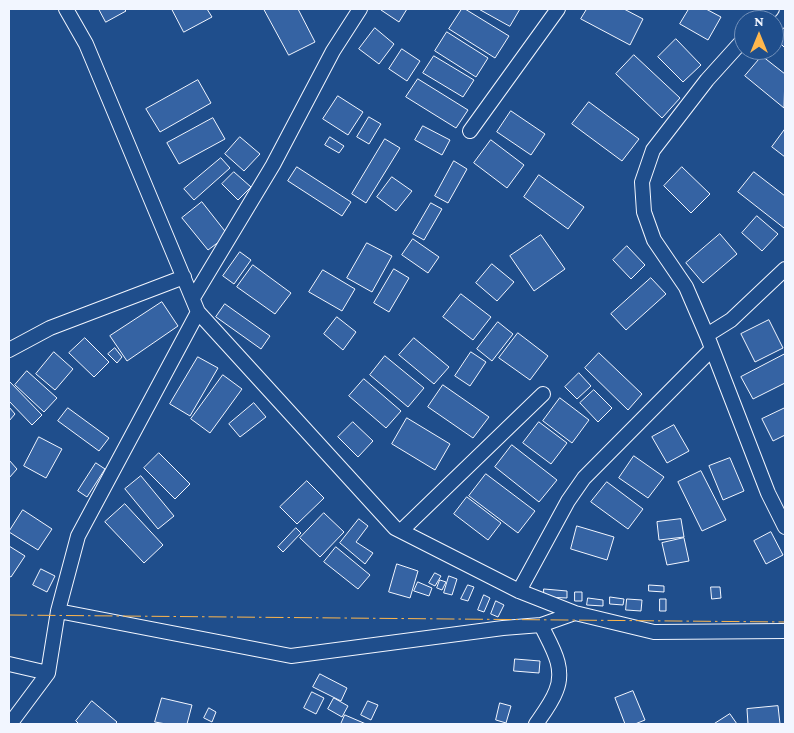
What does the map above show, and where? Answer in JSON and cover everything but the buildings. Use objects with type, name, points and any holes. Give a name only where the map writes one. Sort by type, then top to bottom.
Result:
[{"type":"street","points":[[66,9],[86,44],[198,312],[395,528],[519,591],[575,613],[654,632],[785,630]]},
{"type":"street","points":[[193,298],[273,165],[333,51],[360,9]]},
{"type":"street","points":[[470,131],[558,9]]},
{"type":"street","points":[[734,50],[707,80],[653,150],[642,182],[644,212],[654,240],[686,287],[707,335],[768,493],[785,527]]},
{"type":"street","points":[[707,335],[731,320],[785,269]]},
{"type":"street","points":[[9,350],[50,328],[184,277]]},
{"type":"street","points":[[10,724],[48,672],[58,611],[78,536],[198,312]]},
{"type":"street","points":[[519,591],[568,501],[584,478],[712,349]]},
{"type":"street","points":[[401,531],[543,394]]},
{"type":"street","points":[[58,611],[291,656],[541,625],[575,613]]},
{"type":"street","points":[[536,724],[557,690],[560,670],[555,654],[541,625]]},
{"type":"street","points":[[9,664],[48,672]]},
{"type":"power","points":[[9,615],[785,622]]}]
